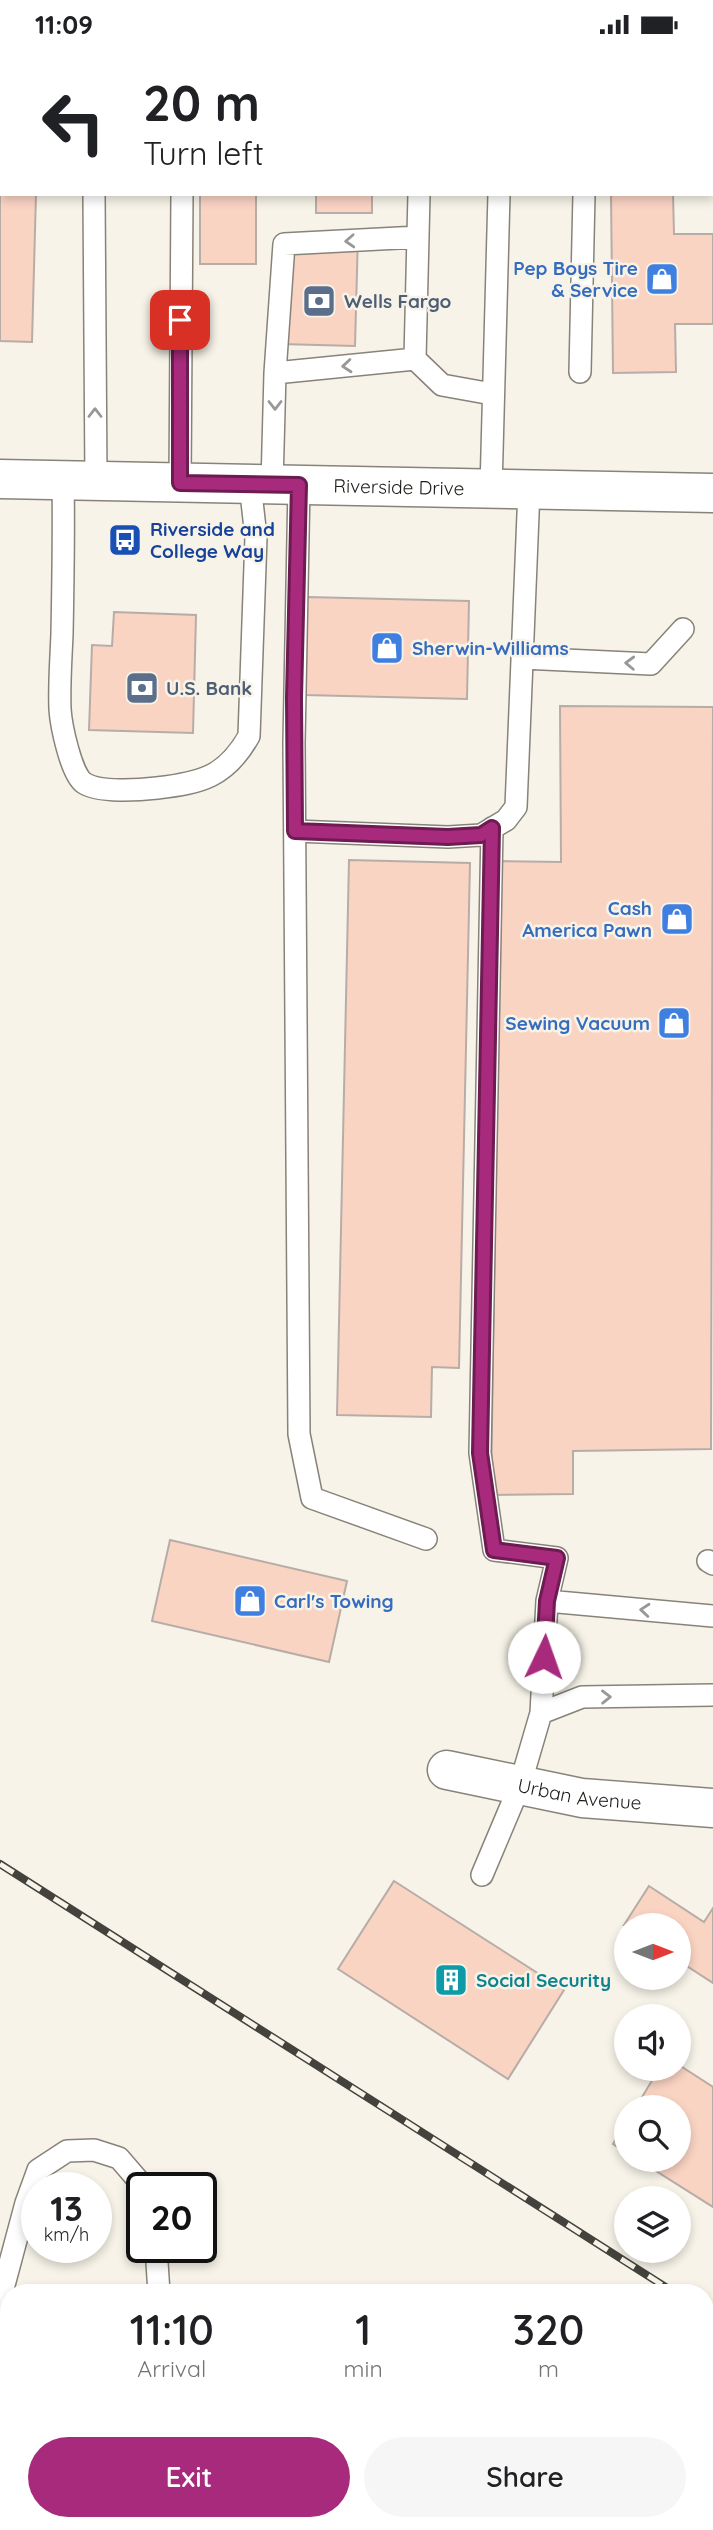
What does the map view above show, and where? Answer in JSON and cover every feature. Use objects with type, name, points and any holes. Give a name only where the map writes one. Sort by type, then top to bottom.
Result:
[{"type":"main road","name":"Riverside Drive","points":[[0,479],[713,493]]},
{"type":"main road","name":"Urban Avenue","points":[[447,1770],[582,1798],[713,1808]]},
{"type":"lane","points":[[94,196],[80,481],[60,710],[71,759],[83,782],[99,789],[150,789],[193,784],[218,773],[239,755],[249,736],[256,537],[274,485]]},
{"type":"lane","points":[[180,483],[182,196]]},
{"type":"lane","points":[[419,196],[415,359],[442,385],[492,394]]},
{"type":"lane","points":[[491,489],[499,196]]},
{"type":"lane","points":[[580,372],[584,196]]},
{"type":"lane","points":[[418,237],[284,244],[275,373],[274,485],[294,698],[299,1434],[312,1498],[426,1539]]},
{"type":"lane","points":[[275,373],[415,359]]},
{"type":"lane","points":[[295,831],[448,837],[481,835],[506,820],[516,807],[529,490]]},
{"type":"lane","points":[[522,658],[651,664],[683,629]]},
{"type":"lane","points":[[482,1875],[520,1785],[541,1713],[547,1601],[557,1558],[494,1550],[480,1453],[492,828]]},
{"type":"lane","points":[[547,1601],[713,1616]]},
{"type":"lane","points":[[541,1713],[582,1697],[713,1695]]},
{"type":"lane","points":[[4,2284],[26,2203],[38,2170],[67,2151],[94,2150],[119,2158],[131,2172]]},
{"type":"lane","points":[[157,2263],[158,2284]]},
{"type":"building","points":[[0,196],[36,196],[32,342],[0,341]]},
{"type":"building","points":[[200,196],[256,196],[256,264],[200,264]]},
{"type":"building","points":[[316,196],[372,196],[372,213],[316,213]]},
{"type":"building","name":"Pep Boys Tire & Service","points":[[611,196],[673,196],[674,234],[713,234],[713,324],[675,324],[676,372],[613,373]]},
{"type":"building","name":"Wells Fargo","points":[[358,234],[355,346],[281,344],[293,240]]},
{"type":"building","name":"Sherwin-Williams","points":[[307,597],[469,601],[467,699],[305,695]]},
{"type":"building","name":"U.S. Bank","points":[[114,612],[196,615],[193,733],[89,730],[92,645],[112,646]]},
{"type":"building","points":[[560,706],[713,707],[711,1449],[573,1451],[573,1494],[491,1495],[500,861],[561,862]]},
{"type":"building","points":[[349,860],[470,863],[459,1368],[432,1367],[431,1417],[337,1415]]},
{"type":"building","name":"Carl's Towing","points":[[170,1540],[347,1581],[329,1662],[152,1621]]},
{"type":"building","name":"Social Security","points":[[394,1881],[564,1990],[508,2079],[338,1969]]},
{"type":"building","points":[[649,1886],[690,1913],[632,1913]]},
{"type":"building","points":[[713,1908],[713,1983],[691,1969],[691,1913],[704,1922]]},
{"type":"building","points":[[691,2073],[713,2087],[713,2207],[691,2193],[691,2186],[680,2186],[658,2172],[691,2172],[691,2095],[643,2095],[652,2081],[691,2081]]},
{"type":"railway","points":[[0,1864],[661,2284]]},
{"type":"place","name":"Pep Boys Tire & Service","points":[[662,279]]},
{"type":"place","name":"Wells Fargo","points":[[319,301]]},
{"type":"place","name":"Riverside and College Way","points":[[125,540]]},
{"type":"place","name":"Sherwin-Williams","points":[[387,648]]},
{"type":"place","name":"U.S. Bank","points":[[142,688]]},
{"type":"place","name":"Cash America Pawn","points":[[677,919]]},
{"type":"place","name":"Sewing Vacuum","points":[[674,1023]]},
{"type":"place","name":"Carl's Towing","points":[[250,1601]]},
{"type":"place","name":"Social Security","points":[[451,1980]]},
{"type":"route","points":[[180,320],[180,483],[299,485],[294,698],[295,831],[448,837],[481,835],[492,828],[480,1453],[494,1550],[557,1558],[547,1601],[544,1657]]}]
